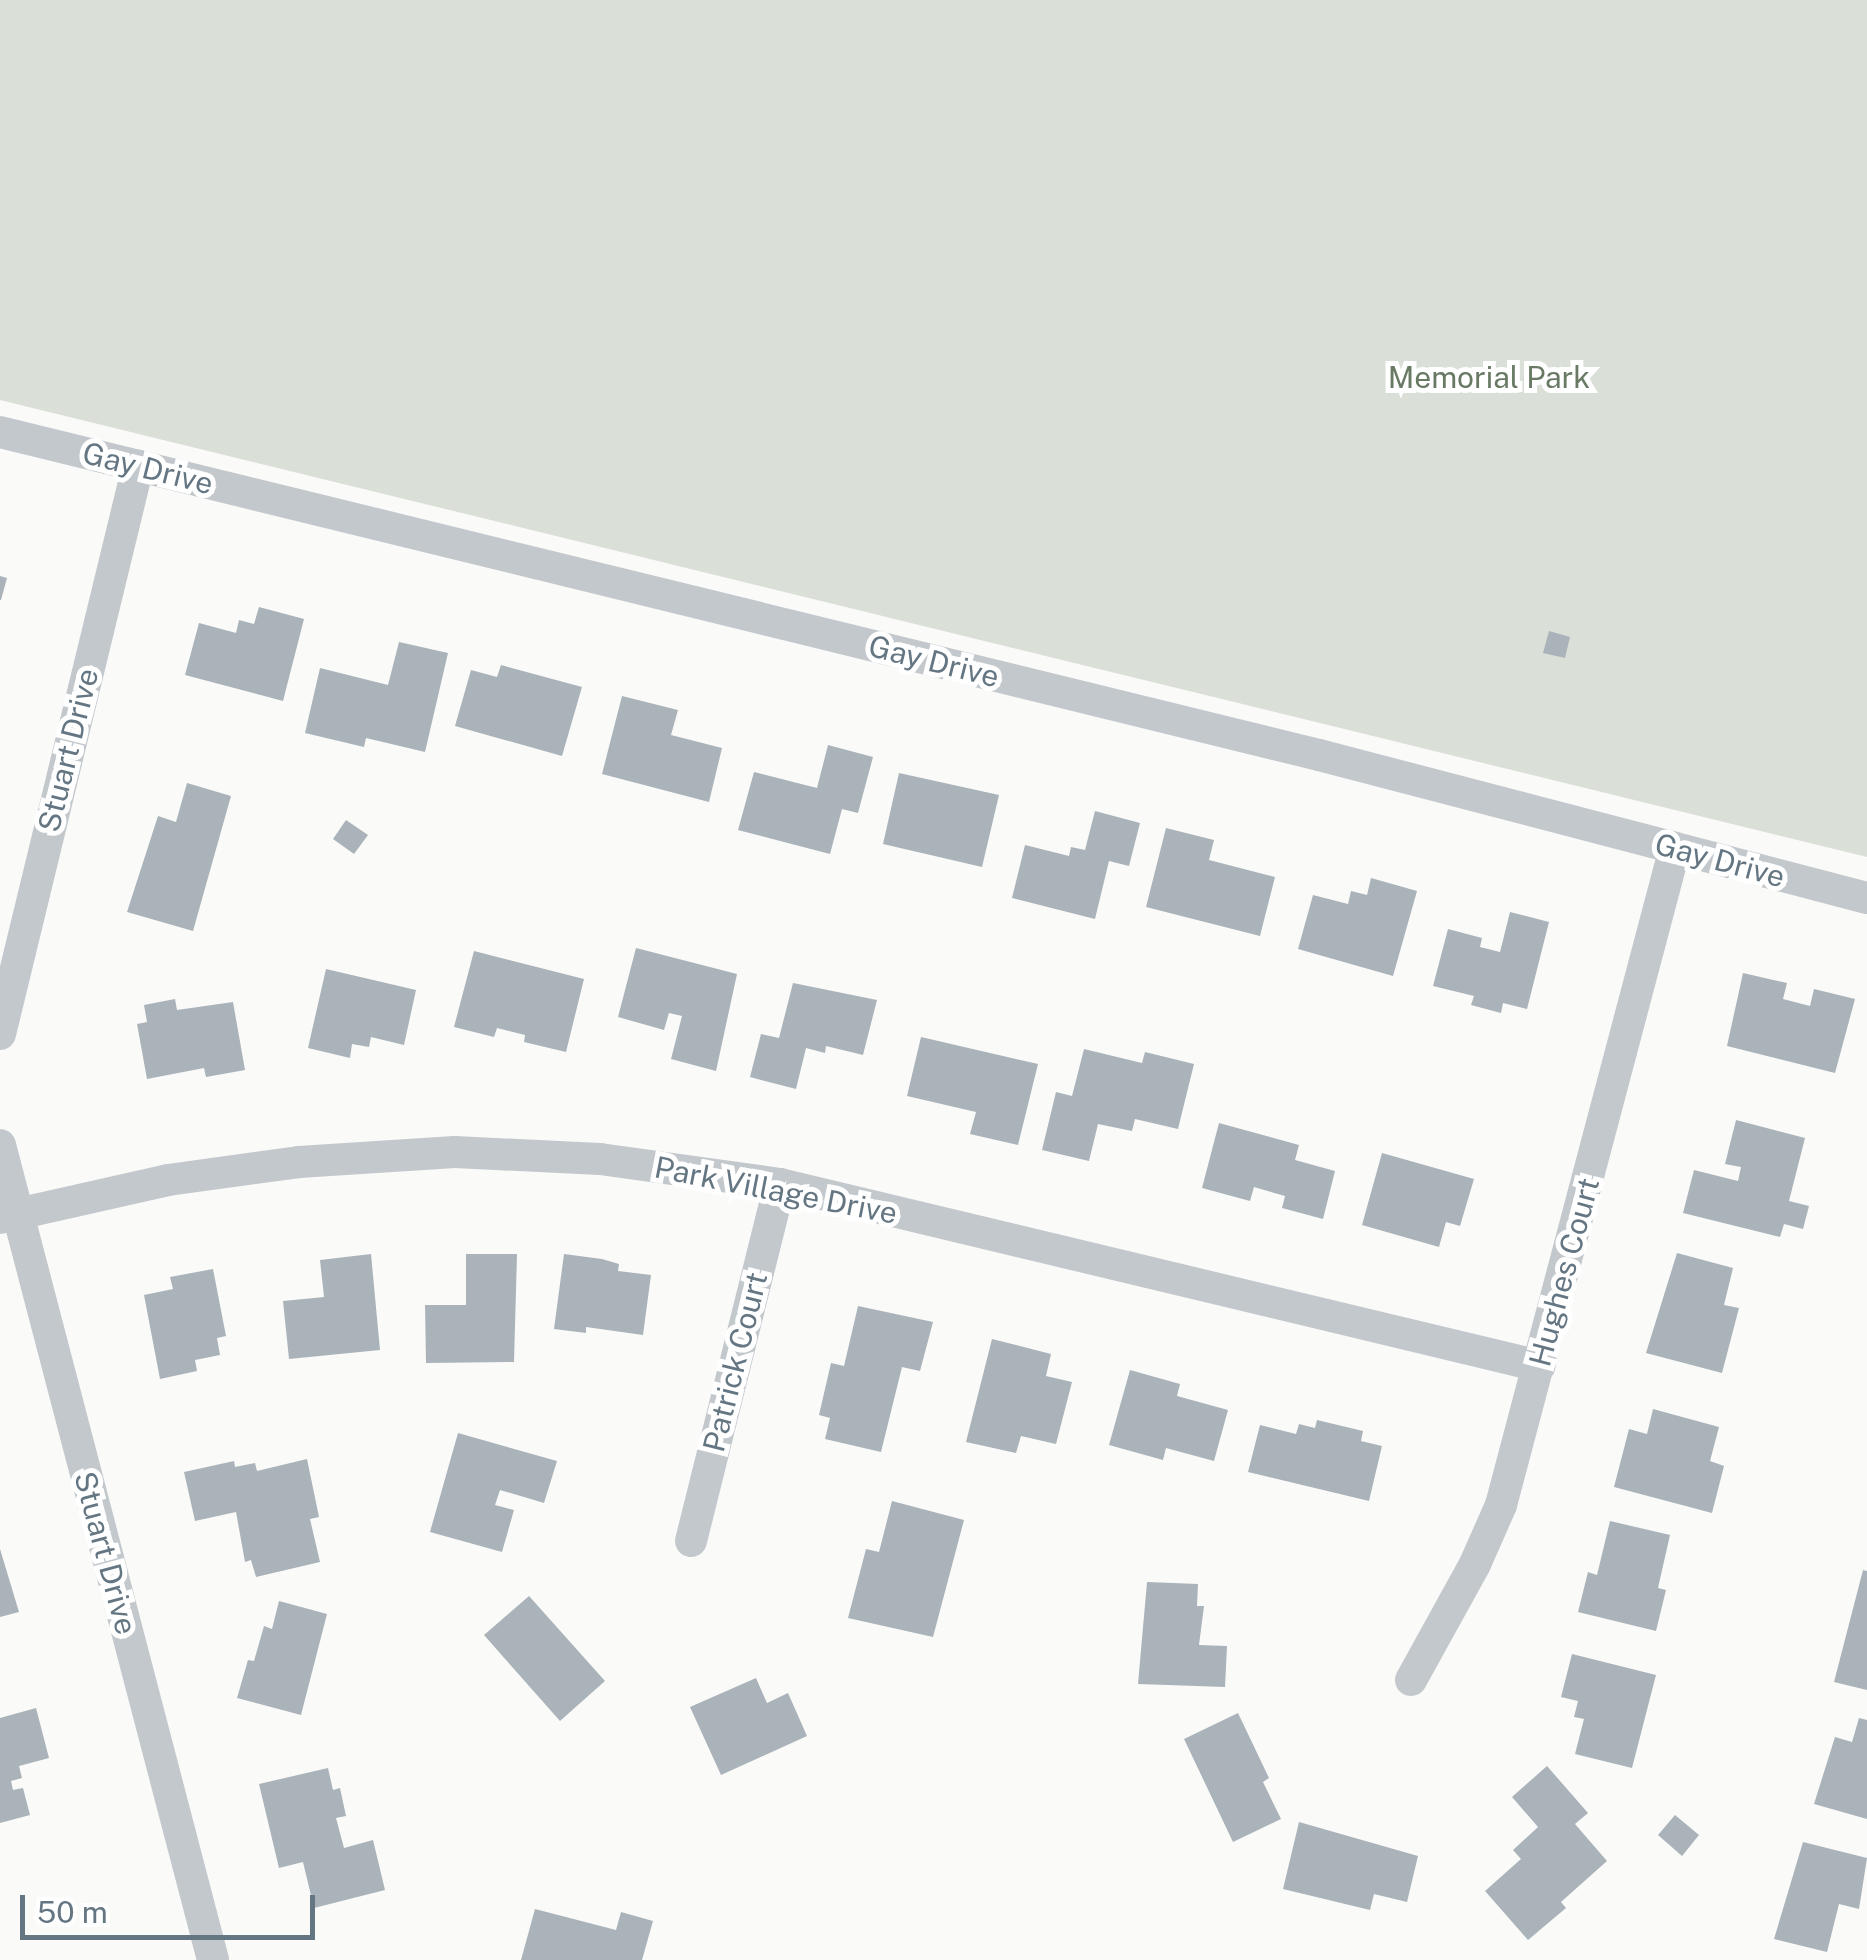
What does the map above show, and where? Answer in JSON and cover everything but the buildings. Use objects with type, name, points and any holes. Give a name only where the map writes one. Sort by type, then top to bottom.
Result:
[{"type":"street","name":"Gay Drive","points":[[0,432],[1319,755],[1867,898]]},
{"type":"street","name":"Stuart Drive","points":[[0,1034],[138,466]]},
{"type":"street","name":"Hughes Court","points":[[1411,1680],[1475,1564],[1501,1506],[1675,848]]},
{"type":"street","name":"Stuart Drive","points":[[0,1145],[9,1216],[213,1960]]},
{"type":"street","name":"Park Village Drive","points":[[9,1216],[168,1180],[243,1169],[455,1152],[600,1159],[780,1184],[1540,1366]]},
{"type":"street","name":"Patrick Court","points":[[692,1541],[780,1184]]},
{"type":"green space","name":"Memorial Park","points":[[0,0],[1867,0],[1867,857],[0,400]]}]
